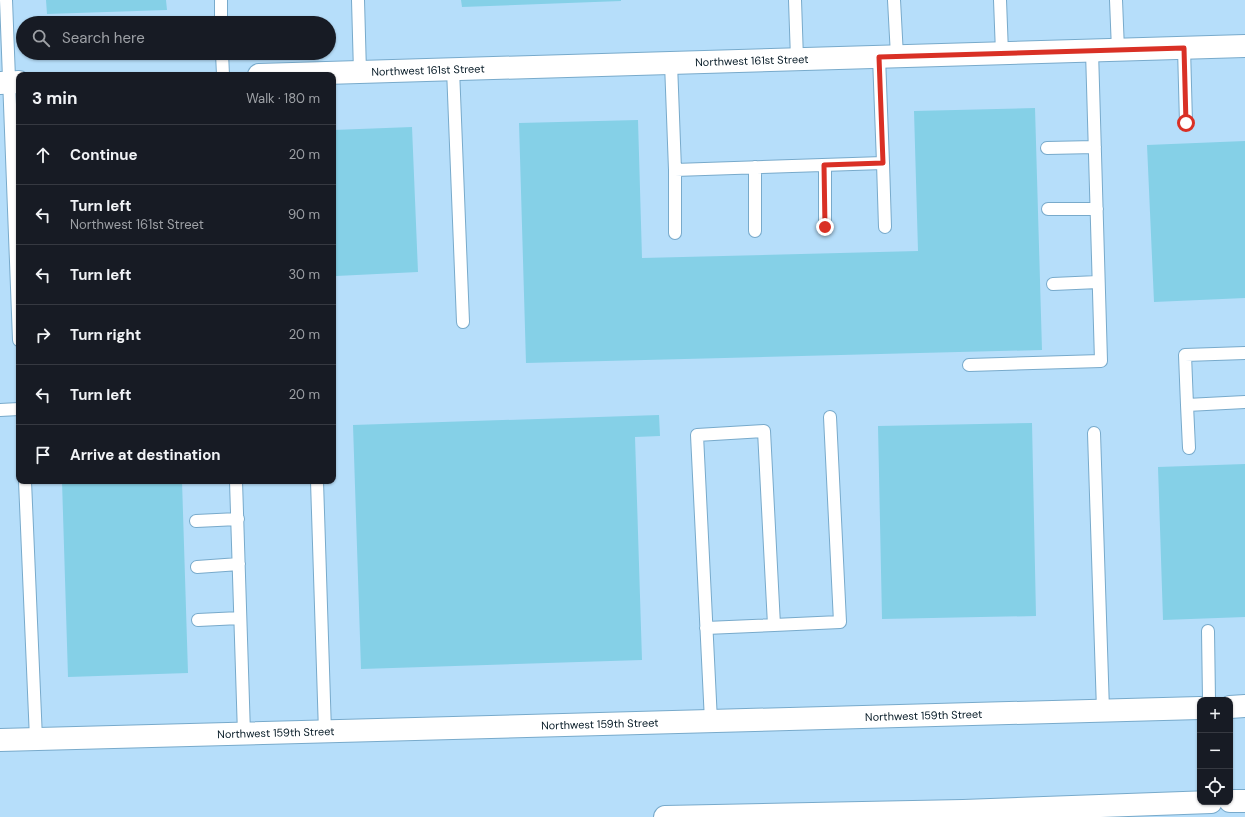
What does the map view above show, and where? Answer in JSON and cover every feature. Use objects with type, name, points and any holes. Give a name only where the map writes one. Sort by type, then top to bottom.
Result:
[{"type":"street","name":"Northwest 161st Street","points":[[336,73],[1245,46]]},
{"type":"street","points":[[1233,707],[1245,706]]},
{"type":"street","name":"Northwest 159th Street","points":[[0,740],[1197,708]]},
{"type":"street","points":[[1233,801],[1245,801]]},
{"type":"street","points":[[665,817],[1037,813],[1197,803]]},
{"type":"lane","points":[[6,0],[16,263]]},
{"type":"lane","points":[[221,0],[222,16]]},
{"type":"lane","points":[[358,0],[360,72]]},
{"type":"lane","points":[[795,0],[797,59]]},
{"type":"lane","points":[[884,227],[883,163],[888,56],[894,0]]},
{"type":"lane","points":[[1000,0],[1002,53]]},
{"type":"lane","points":[[1116,0],[1118,50]]},
{"type":"lane","points":[[1184,48],[1186,123]]},
{"type":"lane","points":[[969,365],[1101,361],[1092,51]]},
{"type":"lane","points":[[222,60],[223,72]]},
{"type":"lane","points":[[671,63],[675,170],[675,233]]},
{"type":"lane","points":[[453,69],[463,322]]},
{"type":"lane","points":[[1047,148],[1095,147]]},
{"type":"lane","points":[[675,170],[883,163]]},
{"type":"lane","points":[[824,165],[825,227]]},
{"type":"lane","points":[[755,167],[755,231]]},
{"type":"lane","points":[[1048,208],[1096,208]]},
{"type":"lane","points":[[1053,284],[1098,282]]},
{"type":"lane","points":[[1189,448],[1185,355],[1245,353]]},
{"type":"lane","points":[[1187,405],[1245,402]]},
{"type":"lane","points":[[0,410],[16,409]]},
{"type":"lane","points":[[706,628],[840,622],[830,417]]},
{"type":"lane","points":[[711,721],[697,435],[764,431],[774,625]]},
{"type":"lane","points":[[1094,433],[1103,710]]},
{"type":"lane","points":[[25,484],[36,739]]},
{"type":"lane","points":[[236,484],[244,734]]},
{"type":"lane","points":[[317,484],[324,732]]},
{"type":"lane","points":[[196,521],[238,519]]},
{"type":"lane","points":[[197,567],[239,564]]},
{"type":"lane","points":[[198,620],[240,618]]},
{"type":"lane","points":[[1208,631],[1209,697]]},
{"type":"building","points":[[46,0],[166,0],[167,10],[47,14]]},
{"type":"building","points":[[461,0],[621,0],[621,1],[462,7]]},
{"type":"building","points":[[1035,108],[1042,350],[526,363],[519,123],[638,120],[642,258],[918,251],[914,111]]},
{"type":"building","points":[[412,127],[418,272],[336,276],[336,130]]},
{"type":"building","points":[[1245,141],[1245,298],[1154,302],[1147,145]]},
{"type":"building","points":[[659,415],[660,436],[635,437],[642,660],[361,669],[353,425]]},
{"type":"building","points":[[1032,423],[1036,616],[882,619],[878,426]]},
{"type":"building","points":[[1245,464],[1245,617],[1163,620],[1158,467]]},
{"type":"building","points":[[62,484],[182,484],[188,673],[68,677]]},
{"type":"route","points":[[825,227],[824,165],[883,163],[879,57],[1184,48],[1186,123]]}]
